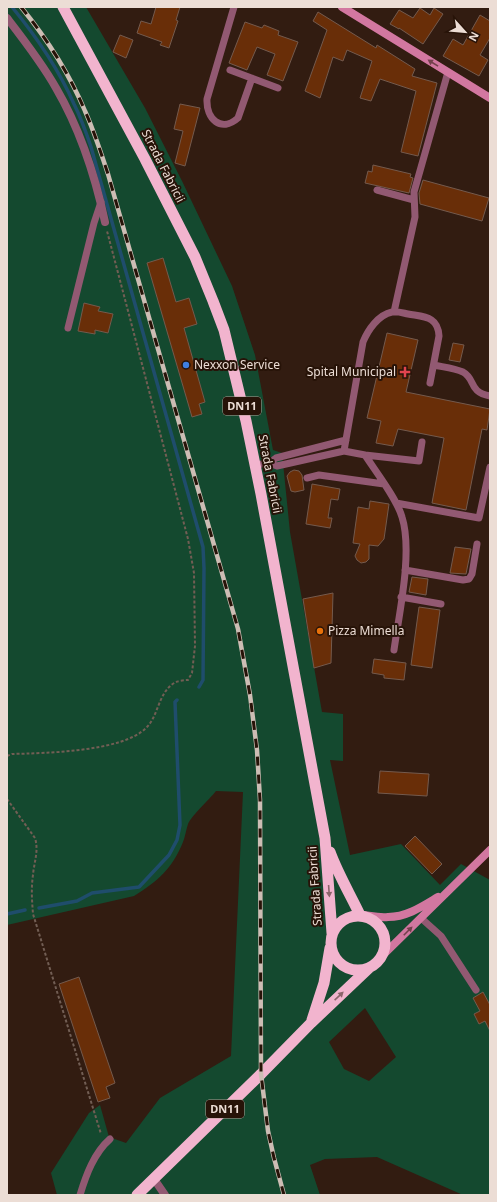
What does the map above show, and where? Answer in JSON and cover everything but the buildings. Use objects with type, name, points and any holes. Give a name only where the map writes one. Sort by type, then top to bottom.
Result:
[{"type":"highway","name":"Strada Fabricii","points":[[63,7],[145,159],[195,257],[214,301],[231,356],[255,465],[325,838],[332,933]]},
{"type":"highway","name":"Strada Fabricii","points":[[325,838],[336,871],[361,915]]},
{"type":"highway","points":[[332,933],[344,918],[353,915],[361,915],[376,922],[381,928],[386,943],[380,958]]},
{"type":"highway","name":"DN11","points":[[311,1023],[324,983],[332,933]]},
{"type":"highway","points":[[330,947],[338,962],[345,967],[357,970],[369,968]]},
{"type":"highway","name":"DN11","points":[[137,1195],[311,1023],[380,958]]},
{"type":"main road","points":[[342,7],[490,98]]},
{"type":"main road","points":[[380,958],[490,850]]},
{"type":"main road","points":[[361,915],[389,917],[400,916],[418,909],[449,890]]},
{"type":"street","points":[[7,18],[34,54],[62,99],[90,164],[104,222]]},
{"type":"street","points":[[154,1178],[165,1195]]},
{"type":"lane","points":[[234,7],[207,99],[207,110],[211,118],[219,123],[225,124],[238,118],[252,78]]},
{"type":"lane","points":[[230,70],[278,88]]},
{"type":"lane","points":[[394,312],[415,217],[414,192],[448,72]]},
{"type":"lane","points":[[377,190],[414,200]]},
{"type":"lane","points":[[68,328],[100,202]]},
{"type":"lane","points":[[344,451],[363,342],[374,324],[383,316],[394,312],[423,317],[432,320],[435,323],[439,330],[439,336],[430,383]]},
{"type":"lane","points":[[434,365],[463,372],[477,392],[482,395],[490,396]]},
{"type":"lane","points":[[255,465],[269,463],[276,458],[346,440]]},
{"type":"lane","points":[[269,463],[277,466],[344,451],[419,461],[422,442]]},
{"type":"lane","points":[[365,455],[396,503],[405,528],[405,570],[394,650]]},
{"type":"lane","points":[[396,503],[479,518],[490,467]]},
{"type":"lane","points":[[307,478],[319,474],[384,484]]},
{"type":"lane","points":[[405,570],[463,580],[469,579],[472,574],[477,544]]},
{"type":"lane","points":[[401,598],[441,604]]},
{"type":"lane","points":[[421,918],[441,936],[476,990]]},
{"type":"lane","points":[[80,1195],[93,1162],[104,1144],[110,1139]]},
{"type":"path","points":[[7,756],[12,754],[70,751],[108,745],[131,738],[150,724],[163,696],[169,688],[176,682],[188,680],[192,673],[195,646],[194,573],[188,539],[104,222]]},
{"type":"path","points":[[7,799],[35,838],[37,845],[31,894],[33,914],[104,1144]]},
{"type":"green space","points":[[7,7],[86,7],[145,108],[182,181],[232,286],[255,355],[273,450],[282,453],[290,532],[322,712],[343,714],[343,761],[330,760],[350,855],[401,844],[440,885],[461,864],[490,880],[490,1195],[463,1195],[377,1157],[325,1159],[310,1165],[320,1195],[57,1195],[51,1173],[89,1113],[100,1105],[109,1137],[126,1143],[160,1098],[231,1056],[243,792],[216,791],[190,820],[179,851],[169,867],[150,885],[134,896],[7,925]],"holes":[[[365,1008],[396,1057],[369,1081],[344,1069],[329,1042]]]},
{"type":"waterway","points":[[12,7],[38,41],[54,66],[79,115],[91,147],[203,547],[203,680],[199,687]]},
{"type":"waterway","points":[[39,908],[77,901],[92,893],[139,887],[169,855],[177,840],[180,825],[175,702],[177,700]]},
{"type":"waterway","points":[[7,914],[25,910]]},
{"type":"railway","points":[[21,7],[40,31],[65,70],[79,97],[97,142],[108,174],[238,629],[250,695],[257,750],[260,800],[261,1074],[268,1131],[284,1195]]},
{"type":"place","name":"Nexxon Service","points":[[186,365]]},
{"type":"place","name":"Spital Municipal","points":[[405,372]]},
{"type":"place","name":"Pizza Mimella","points":[[320,631]]}]
